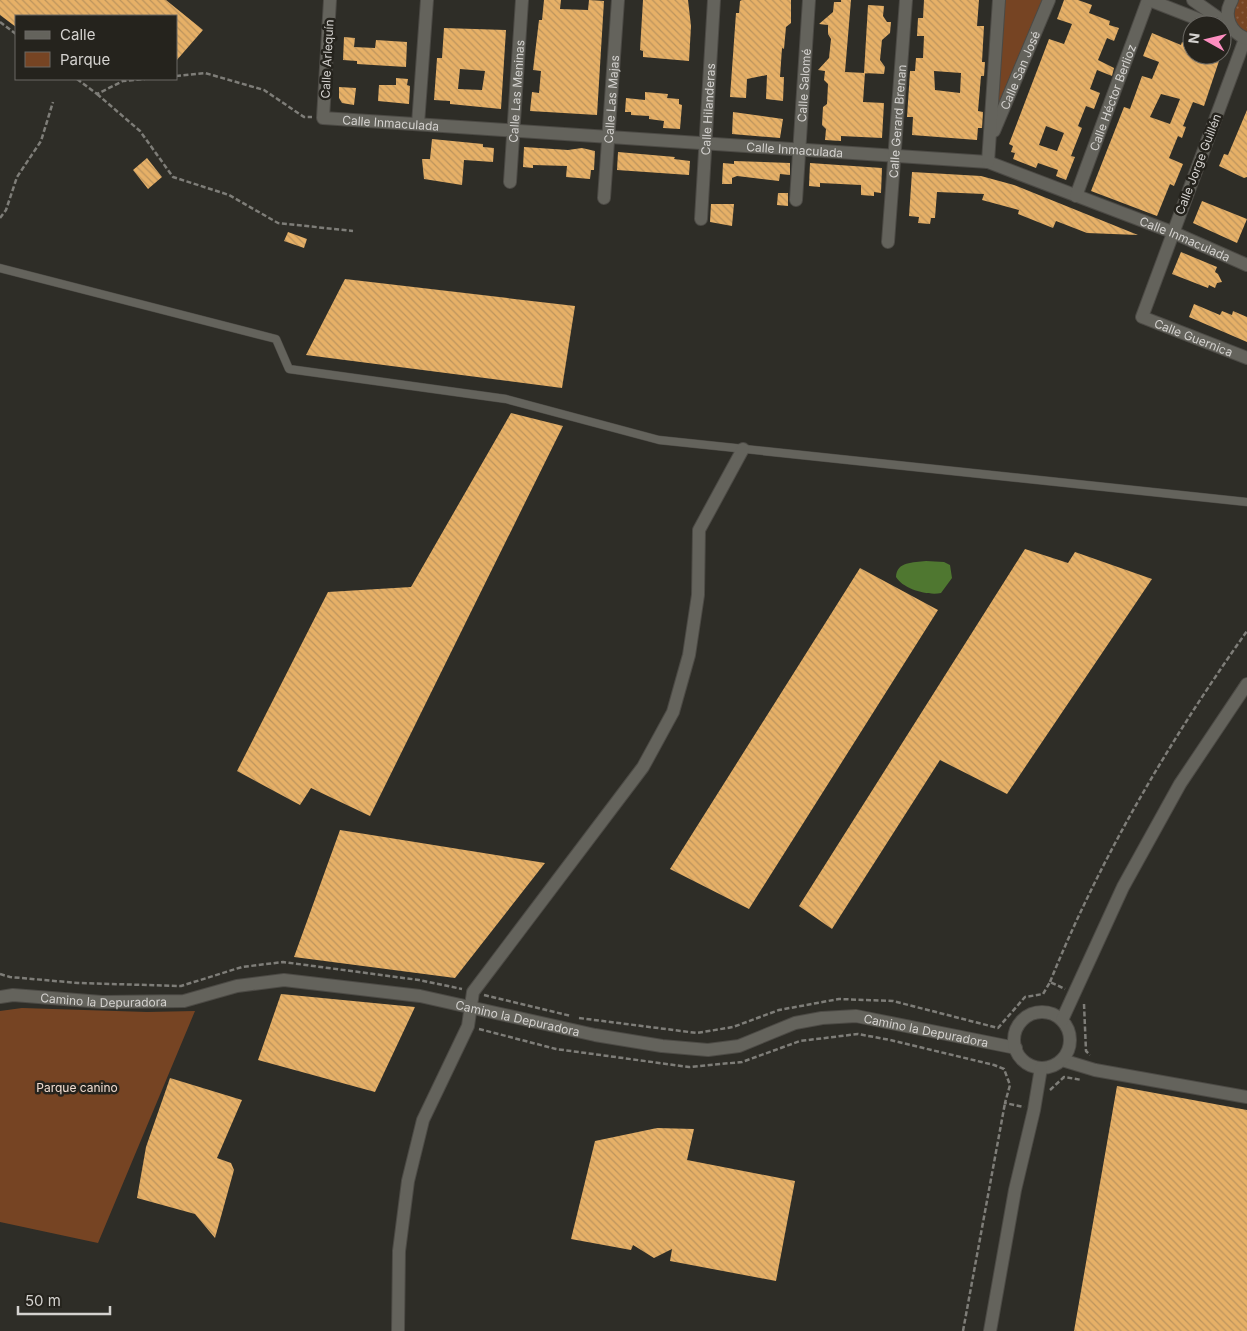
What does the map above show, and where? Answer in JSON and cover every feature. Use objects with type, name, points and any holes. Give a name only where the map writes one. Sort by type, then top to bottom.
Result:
[{"type":"street","name":"Calle Arlequín","points":[[323,118],[330,0]]},
{"type":"street","points":[[418,124],[426,0]]},
{"type":"street","name":"Calle Las Meninas","points":[[510,182],[522,0]]},
{"type":"street","name":"Calle Las Majas","points":[[604,198],[618,0]]},
{"type":"street","name":"Calle Hilanderas","points":[[700,219],[714,0]]},
{"type":"street","name":"Calle Salomé","points":[[796,200],[810,0]]},
{"type":"street","name":"Calle Gerard Brenan","points":[[888,242],[906,0]]},
{"type":"street","name":"Calle San José","points":[[988,162],[991,140],[999,0]]},
{"type":"street","name":"Calle San José","points":[[991,140],[1048,0]]},
{"type":"street","points":[[1148,0],[1187,15]]},
{"type":"street","name":"Calle Héctor Berlioz","points":[[1076,196],[1148,0]]},
{"type":"street","points":[[1193,0],[1236,34]]},
{"type":"street","points":[[1232,0],[1228,11],[1236,34]]},
{"type":"street","name":"Calle Jorge Guillén","points":[[1142,317],[1172,232],[1236,34]]},
{"type":"street","name":"Calle Inmaculada","points":[[323,118],[988,162],[1172,232],[1247,265]]},
{"type":"street","name":"Calle Guernica","points":[[1142,317],[1247,358]]},
{"type":"street","points":[[398,1331],[398,1251],[408,1181],[423,1120],[468,1026],[473,992],[643,767],[673,712],[689,655],[698,595],[699,530],[743,449]]},
{"type":"street","points":[[1062,1020],[1072,993],[1123,887],[1180,784],[1247,684]]},
{"type":"street","name":"Camino la Depuradora","points":[[0,988],[6,996],[102,1002],[184,1001],[237,986],[284,980],[420,996],[595,1035],[662,1046],[708,1050],[739,1046],[795,1023],[822,1018],[856,1016],[1016,1048]]},
{"type":"street","points":[[1039,1012],[1051,1013],[1062,1020],[1068,1029],[1070,1040],[1068,1051],[1062,1060],[1056,1065],[1041,1068],[1022,1060],[1016,1048],[1015,1036],[1019,1024],[1028,1016],[1039,1012]]},
{"type":"street","points":[[1062,1060],[1090,1068],[1247,1097]]},
{"type":"street","points":[[990,1331],[1015,1190],[1034,1110],[1041,1068]]},
{"type":"lane","points":[[0,268],[276,340],[289,369],[506,399],[659,440],[1247,502]]},
{"type":"path","points":[[0,22],[15,33]]},
{"type":"path","points":[[178,76],[205,73],[264,90],[304,116],[323,118]]},
{"type":"path","points":[[77,80],[97,94],[140,131],[172,177],[229,195],[278,223],[353,231]]},
{"type":"path","points":[[97,94],[123,81],[134,80]]},
{"type":"path","points":[[0,218],[6,210],[18,177],[41,141],[53,102]]},
{"type":"path","points":[[0,974],[10,977],[78,983],[181,986],[242,967],[283,962],[419,980],[578,1018],[696,1033],[733,1027],[779,1010],[838,999],[893,1001],[998,1028],[1026,997],[1043,994],[1091,891],[1146,786],[1196,706],[1247,631]]},
{"type":"path","points":[[1049,1096],[1051,1088],[1064,1077],[1086,1081],[1093,1058],[1086,1051],[1084,999],[1050,982]]},
{"type":"path","points":[[468,1026],[556,1049],[689,1067],[742,1062],[800,1041],[858,1034],[890,1040],[1004,1069],[1010,1085],[1005,1103],[963,1331]]},
{"type":"path","points":[[1005,1103],[1034,1110]]},
{"type":"green space","points":[[999,0],[1049,0],[991,141]]},
{"type":"green space","points":[[1237,0],[1247,0],[1247,34],[1234,22],[1233,8]]},
{"type":"green space","name":"Parque canino","points":[[22,1008],[147,1012],[195,1011],[98,1243],[0,1222],[0,1011]]},
{"type":"shaded area","points":[[926,561],[944,562],[950,565],[952,578],[941,593],[916,591],[904,585],[896,577],[899,568],[903,565]]},
{"type":"building","points":[[0,0],[166,0],[203,30],[178,59],[178,15],[15,15],[15,26],[0,15]]},
{"type":"building","points":[[544,0],[561,0],[560,9],[588,10],[589,0],[604,1],[597,115],[530,111],[532,92],[539,93],[541,71],[533,70],[539,20],[542,20]]},
{"type":"building","points":[[643,0],[688,0],[691,26],[689,61],[643,57],[643,51],[640,50]]},
{"type":"building","points":[[791,0],[791,23],[786,27],[784,49],[782,48],[780,77],[784,77],[783,101],[766,99],[767,75],[747,79],[746,98],[730,97],[736,13],[739,13],[740,1]]},
{"type":"building","points":[[841,0],[851,0],[845,72],[865,73],[863,102],[884,103],[882,138],[841,136],[841,141],[825,140],[826,129],[822,125],[823,107],[827,104],[828,84],[824,80],[825,71],[818,70],[829,58],[831,39],[828,34],[828,25],[819,24],[833,12],[834,2],[841,2]]},
{"type":"building","points":[[924,0],[979,0],[977,26],[984,26],[982,62],[985,62],[984,76],[981,76],[978,111],[983,112],[982,128],[978,128],[977,140],[912,135],[913,117],[907,117],[910,71],[915,71],[916,58],[923,58],[924,36],[917,36],[918,18],[923,18]],"holes":[[[934,71],[961,73],[960,93],[935,90]]]},
{"type":"building","points":[[1064,0],[1078,0],[1092,5],[1089,13],[1110,21],[1109,25],[1119,28],[1114,41],[1107,38],[1098,60],[1114,68],[1112,76],[1097,70],[1090,89],[1100,93],[1094,109],[1086,106],[1078,126],[1082,128],[1071,156],[1075,157],[1066,180],[1056,176],[1058,170],[1038,163],[1036,168],[1013,159],[1015,153],[1011,152],[1013,146],[1009,144],[1049,39],[1064,44],[1072,24],[1057,19]],"holes":[[[1046,126],[1064,133],[1057,151],[1039,145]]]},
{"type":"building","points":[[868,5],[884,6],[883,16],[887,22],[891,22],[890,33],[882,40],[880,60],[885,67],[884,74],[864,73]]},
{"type":"building","points":[[444,28],[506,30],[501,109],[450,104],[450,101],[434,100],[437,58],[442,58]],"holes":[[[460,69],[485,71],[482,90],[458,89]]]},
{"type":"building","points":[[1152,33],[1181,45],[1182,42],[1182,65],[1218,65],[1204,106],[1193,102],[1183,126],[1186,127],[1182,138],[1178,136],[1169,158],[1183,164],[1174,186],[1170,184],[1157,216],[1091,191],[1124,107],[1130,109],[1142,76],[1152,79],[1159,62],[1143,56]],"holes":[[[1161,94],[1180,99],[1170,124],[1150,117]]]},
{"type":"building","points":[[344,37],[355,38],[354,47],[375,48],[376,40],[407,42],[406,67],[357,64],[357,61],[343,60]]},
{"type":"building","points":[[396,78],[408,79],[407,85],[410,86],[409,104],[378,101],[379,85],[396,85]]},
{"type":"building","points":[[339,87],[356,88],[354,105],[342,103],[339,98]]},
{"type":"building","points":[[645,92],[668,94],[667,98],[679,99],[679,104],[682,105],[680,129],[663,128],[664,121],[649,119],[649,116],[631,115],[631,112],[625,112],[626,98],[645,100]]},
{"type":"building","points":[[1247,110],[1247,177],[1244,178],[1219,166],[1224,154],[1228,155]]},
{"type":"building","points":[[733,112],[783,119],[780,138],[732,134]]},
{"type":"building","points":[[432,139],[483,144],[483,147],[494,148],[493,162],[464,160],[462,185],[424,179],[422,159],[430,159]]},
{"type":"building","points":[[524,147],[568,150],[582,148],[595,151],[594,170],[591,170],[590,179],[566,177],[567,166],[533,165],[533,168],[523,167]]},
{"type":"building","points":[[618,152],[675,157],[674,159],[690,161],[689,175],[617,170]]},
{"type":"building","points":[[147,158],[162,177],[148,189],[133,170]]},
{"type":"building","points":[[734,161],[790,163],[790,175],[780,174],[779,181],[737,176],[732,178],[732,184],[722,184],[723,163],[734,164]]},
{"type":"building","points":[[810,163],[882,168],[881,193],[874,192],[874,196],[861,195],[861,185],[820,183],[820,187],[809,186]]},
{"type":"building","points":[[912,172],[981,176],[1014,185],[1138,235],[1087,233],[1056,221],[1053,228],[1018,214],[1019,210],[982,200],[984,194],[937,192],[935,218],[931,218],[930,224],[918,223],[919,217],[909,216]]},
{"type":"building","points":[[778,193],[788,193],[788,206],[777,205]]},
{"type":"building","points":[[1202,201],[1247,219],[1237,243],[1193,223]]},
{"type":"building","points":[[711,204],[734,204],[732,226],[710,222]]},
{"type":"building","points":[[288,232],[307,239],[304,248],[284,241]]},
{"type":"building","points":[[1181,252],[1217,267],[1215,272],[1222,282],[1217,283],[1215,288],[1209,285],[1208,288],[1172,274]]},
{"type":"building","points":[[345,279],[575,306],[562,388],[306,355]]},
{"type":"building","points":[[1194,304],[1220,315],[1222,311],[1232,315],[1233,311],[1247,317],[1247,342],[1189,317]]},
{"type":"building","points":[[511,413],[563,426],[370,816],[311,788],[300,805],[237,771],[328,592],[411,587]]},
{"type":"building","points":[[1025,549],[1068,563],[1075,552],[1152,579],[1007,794],[940,760],[832,929],[799,906]]},
{"type":"building","points":[[860,568],[938,610],[749,909],[670,869]]},
{"type":"building","points":[[340,830],[545,863],[455,978],[294,957]]},
{"type":"building","points":[[281,994],[415,1007],[375,1092],[258,1060]]},
{"type":"building","points":[[170,1078],[242,1100],[217,1158],[231,1163],[234,1170],[215,1238],[195,1214],[137,1198],[146,1147]]},
{"type":"building","points":[[1117,1086],[1247,1110],[1247,1331],[1074,1331]]},
{"type":"building","points":[[657,1128],[694,1129],[687,1160],[795,1181],[776,1281],[670,1261],[672,1249],[654,1258],[633,1245],[631,1250],[571,1239],[595,1141]]}]
